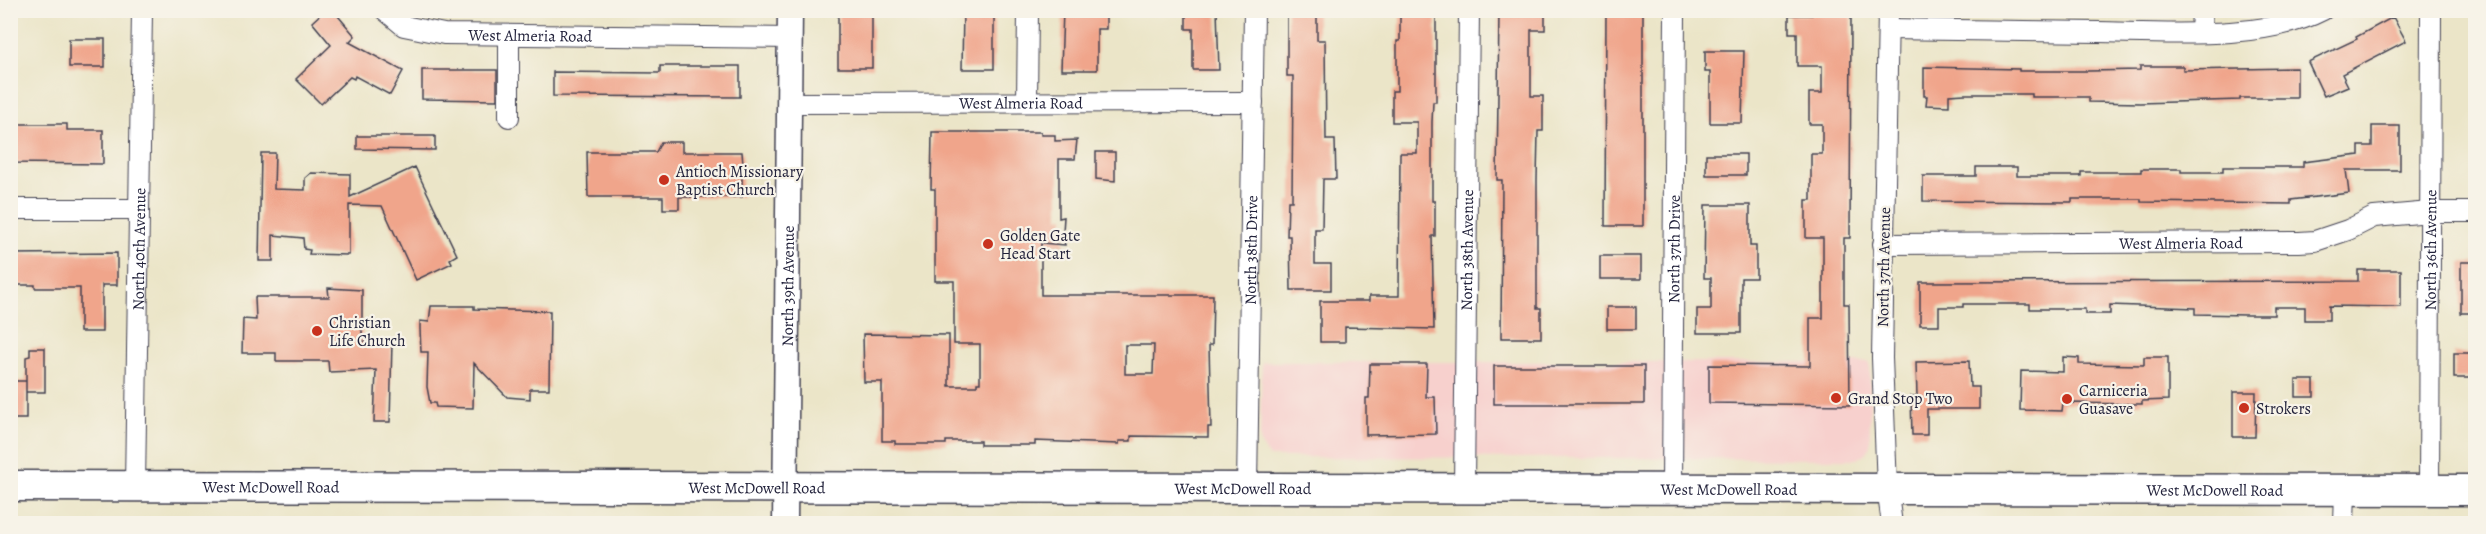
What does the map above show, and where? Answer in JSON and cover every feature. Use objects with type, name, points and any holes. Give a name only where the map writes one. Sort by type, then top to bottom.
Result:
[{"type":"main road","name":"West McDowell Road","points":[[10,486],[2475,490]]},
{"type":"street","name":"North 40th Avenue","points":[[135,487],[141,10]]},
{"type":"street","name":"West Almeria Road","points":[[385,10],[404,26],[444,34],[790,38]]},
{"type":"street","name":"North 39th Avenue","points":[[785,524],[790,10]]},
{"type":"street","points":[[1027,102],[1028,10]]},
{"type":"street","name":"North 38th Drive","points":[[1247,488],[1254,10]]},
{"type":"street","name":"North 38th Avenue","points":[[1464,489],[1469,10]]},
{"type":"street","name":"North 37th Drive","points":[[1672,489],[1675,10]]},
{"type":"street","points":[[2201,33],[2202,10]]},
{"type":"street","points":[[1888,20],[2201,33],[2273,26],[2305,20],[2323,10]]},
{"type":"street","name":"North 36th Avenue","points":[[2429,490],[2430,10]]},
{"type":"street","name":"North 37th Avenue","points":[[1888,20],[1883,368],[1887,489],[1892,524]]},
{"type":"street","points":[[509,35],[509,117]]},
{"type":"street","name":"West Almeria Road","points":[[789,103],[1253,102]]},
{"type":"street","points":[[10,209],[138,210]]},
{"type":"street","name":"West Almeria Road","points":[[1883,244],[2299,242],[2315,241],[2348,230],[2374,217],[2430,212],[2475,212]]},
{"type":"street","points":[[2344,490],[2344,524]]},
{"type":"shaded area","points":[[1262,362],[1870,362],[1870,447],[1857,459],[1269,457],[1261,445],[1260,438]]},
{"type":"building","points":[[325,10],[333,10],[355,36],[349,42],[403,71],[390,95],[355,76],[354,79],[350,77],[321,104],[296,79],[331,45],[312,22]]},
{"type":"building","points":[[838,10],[872,10],[872,68],[838,68]]},
{"type":"building","points":[[963,10],[994,10],[994,69],[962,69]]},
{"type":"building","points":[[1063,10],[1106,10],[1106,29],[1097,29],[1097,70],[1061,70]]},
{"type":"building","points":[[1186,10],[1217,10],[1219,70],[1193,70],[1193,29],[1186,29]]},
{"type":"building","points":[[1287,10],[1317,10],[1317,40],[1325,40],[1326,140],[1335,140],[1336,179],[1323,179],[1322,229],[1315,229],[1315,264],[1331,264],[1331,290],[1291,290],[1290,236],[1287,236],[1288,201],[1292,201],[1293,76],[1287,76]]},
{"type":"building","points":[[1400,10],[1436,10],[1436,102],[1433,102],[1432,122],[1432,201],[1435,201],[1435,236],[1432,236],[1434,329],[1345,327],[1345,342],[1320,342],[1320,301],[1369,301],[1369,296],[1399,296],[1400,153],[1417,153],[1417,122],[1392,122],[1392,91],[1397,91],[1397,41],[1400,41]]},
{"type":"building","points":[[1499,10],[1545,10],[1545,30],[1531,30],[1531,96],[1543,96],[1543,131],[1538,131],[1537,180],[1537,308],[1541,308],[1541,338],[1501,338],[1502,180],[1497,180]]},
{"type":"building","points":[[1606,10],[1643,10],[1643,226],[1605,226]]},
{"type":"building","points":[[1812,10],[1846,10],[1846,16],[1851,16],[1850,238],[1844,238],[1844,304],[1849,304],[1850,405],[1709,403],[1709,365],[1810,366],[1810,318],[1823,318],[1823,238],[1806,238],[1806,200],[1811,200],[1811,154],[1822,154],[1822,124],[1809,124],[1809,93],[1822,93],[1822,66],[1797,66],[1797,33],[1789,33],[1789,15],[1812,15]]},
{"type":"building","points":[[2393,17],[2406,41],[2342,74],[2348,86],[2324,96],[2308,62],[2357,39],[2356,37]]},
{"type":"building","points":[[69,39],[105,39],[105,67],[69,67]]},
{"type":"building","points":[[1705,51],[1744,51],[1742,123],[1710,123],[1710,72],[1705,72]]},
{"type":"building","points":[[660,66],[740,66],[740,97],[553,96],[553,72],[660,73]]},
{"type":"building","points":[[2140,66],[2183,66],[2183,70],[2297,68],[2297,98],[2240,98],[2240,100],[2140,103],[2089,102],[2089,97],[2032,97],[2032,94],[1965,94],[1949,95],[1949,106],[1926,105],[1927,96],[1924,96],[1924,67],[2089,71],[2140,70]]},
{"type":"building","points":[[422,70],[497,70],[497,100],[422,99]]},
{"type":"building","points":[[10,124],[67,124],[67,130],[103,130],[103,164],[10,163]]},
{"type":"building","points":[[2372,126],[2400,126],[2400,170],[2346,170],[2349,193],[2291,200],[2291,204],[2141,202],[2141,199],[2072,199],[2072,202],[1923,201],[1923,176],[1976,176],[1976,167],[2017,167],[2017,176],[2081,176],[2081,172],[2141,172],[2141,169],[2223,172],[2223,167],[2303,167],[2303,162],[2359,155],[2359,146],[2372,146]]},
{"type":"building","points":[[932,132],[1041,132],[1041,135],[1055,135],[1055,141],[1077,140],[1075,159],[1059,159],[1059,218],[1064,217],[1065,245],[1041,243],[1041,295],[1213,295],[1212,345],[1209,345],[1211,427],[1208,427],[1208,437],[1131,436],[1131,441],[1119,441],[1119,444],[1035,441],[1035,445],[980,445],[980,441],[946,441],[946,444],[895,444],[895,441],[882,441],[882,382],[864,382],[863,334],[949,335],[949,386],[977,386],[977,383],[980,383],[980,344],[954,344],[954,281],[935,281],[935,189],[931,189]],"holes":[[[1125,345],[1154,345],[1153,374],[1125,374]]]},
{"type":"building","points":[[357,136],[435,136],[435,150],[357,149]]},
{"type":"building","name":"Antioch Missionary Baptist Church","points":[[661,142],[682,142],[682,152],[742,152],[744,176],[742,176],[742,197],[679,197],[679,209],[663,209],[663,197],[588,197],[587,152],[656,152]]},
{"type":"building","points":[[1096,152],[1115,152],[1115,181],[1096,179]]},
{"type":"building","points":[[261,153],[275,153],[274,189],[305,190],[305,178],[311,173],[350,174],[350,197],[415,167],[457,255],[450,259],[452,263],[416,280],[382,206],[349,205],[349,255],[309,254],[310,250],[304,249],[303,238],[273,235],[273,261],[259,261]]},
{"type":"building","points":[[1706,154],[1746,154],[1746,175],[1706,175]]},
{"type":"building","points":[[1705,205],[1750,205],[1750,246],[1756,246],[1756,278],[1741,278],[1741,333],[1697,333],[1697,309],[1711,309],[1711,278],[1704,278]]},
{"type":"building","points":[[117,253],[117,285],[102,285],[102,332],[80,332],[80,288],[35,288],[35,285],[10,285],[10,254]]},
{"type":"building","points":[[1600,256],[1641,256],[1641,279],[1600,279]]},
{"type":"building","points":[[2461,262],[2475,262],[2475,313],[2461,313]]},
{"type":"building","points":[[2358,270],[2401,270],[2401,307],[2329,306],[2329,320],[2305,320],[2305,307],[2274,307],[2274,315],[2247,315],[2195,314],[2195,308],[2110,305],[2110,314],[2085,314],[2085,309],[2030,309],[2030,304],[1963,304],[1963,307],[1939,307],[1939,325],[1920,325],[1920,282],[2358,281]]},
{"type":"building","points":[[328,288],[362,290],[362,341],[392,342],[390,422],[374,422],[376,370],[329,372],[328,361],[276,361],[276,353],[242,353],[243,319],[256,320],[255,297],[329,297]]},
{"type":"building","points":[[431,306],[474,306],[474,309],[550,311],[549,389],[530,389],[530,399],[507,397],[474,363],[473,408],[436,407],[435,403],[430,403],[427,387],[428,352],[421,352],[420,321],[429,322]]},
{"type":"building","points":[[1607,307],[1636,307],[1636,329],[1607,329]]},
{"type":"building","points":[[30,348],[45,348],[45,392],[26,392],[26,357],[30,356]]},
{"type":"building","points":[[2454,353],[2475,353],[2475,378],[2454,378]]},
{"type":"building","points":[[2063,357],[2079,358],[2079,364],[2144,365],[2144,357],[2168,357],[2168,400],[2142,401],[2142,404],[2063,403],[2062,411],[2020,410],[2021,371],[2063,372]]},
{"type":"building","points":[[1969,361],[1970,387],[1979,387],[1979,409],[1927,409],[1927,435],[1912,435],[1911,396],[1917,396],[1916,362]]},
{"type":"building","points":[[1370,364],[1427,364],[1426,397],[1435,397],[1436,434],[1366,435],[1366,398],[1369,398]]},
{"type":"building","points":[[1494,366],[1644,366],[1644,404],[1494,404]]},
{"type":"building","points":[[2296,380],[2314,380],[2314,397],[2296,397]]},
{"type":"building","points":[[10,381],[26,381],[26,419],[10,419]]},
{"type":"building","name":"Strokers","points":[[2233,392],[2256,392],[2255,437],[2233,437]]},
{"type":"place","name":"Antioch Missionary Baptist Church","points":[[664,180]]},
{"type":"place","name":"Golden Gate Head Start","points":[[988,244]]},
{"type":"place","name":"Christian Life Church","points":[[317,331]]},
{"type":"place","name":"Grand Stop Two","points":[[1836,398]]},
{"type":"place","name":"Carniceria Guasave","points":[[2067,399]]},
{"type":"place","name":"Strokers","points":[[2244,408]]}]
